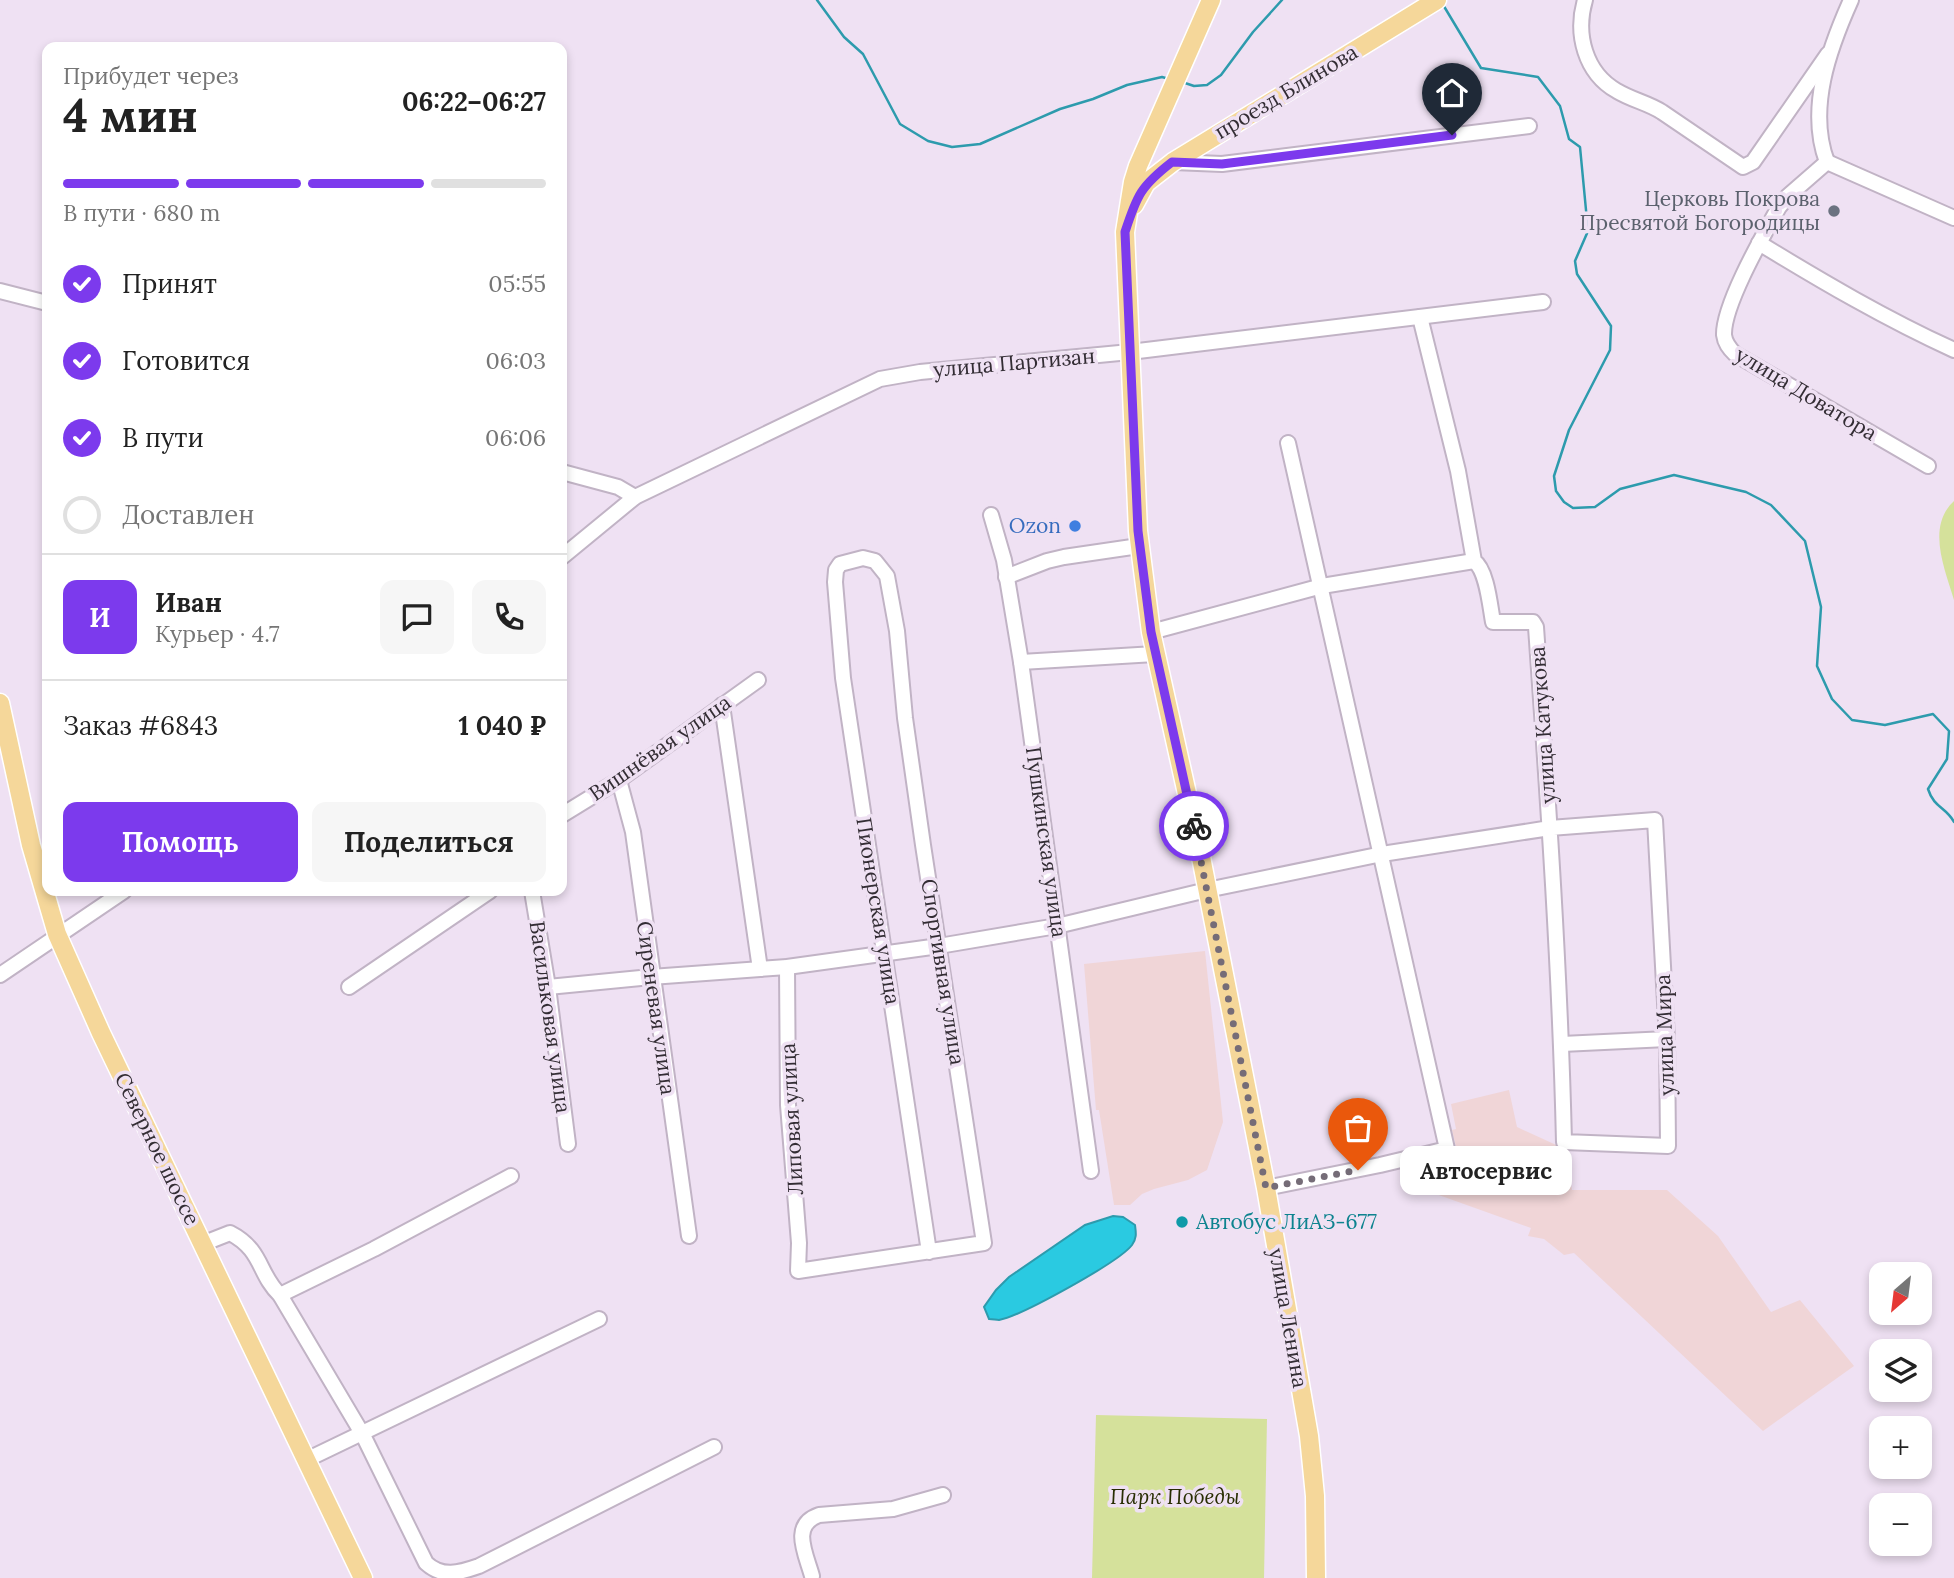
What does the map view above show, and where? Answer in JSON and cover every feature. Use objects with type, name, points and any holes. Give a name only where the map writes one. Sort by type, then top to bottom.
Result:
[{"type":"main road","points":[[1125,232],[1133,182],[1211,0]]},
{"type":"main road","name":"проезд Блинова","points":[[1125,232],[1139,194],[1146,183],[1172,162],[1432,4]]},
{"type":"main road","points":[[1152,134],[1157,146],[1170,153],[1192,150]]},
{"type":"main road","name":"улица Ленина","points":[[1125,232],[1139,546],[1151,632],[1207,890],[1266,1188],[1309,1436],[1315,1496],[1316,1578]]},
{"type":"main road","name":"Северное шоссе","points":[[0,703],[42,881]]},
{"type":"main road","name":"Северное шоссе","points":[[46,896],[57,934],[101,1032],[363,1578]]},
{"type":"street","points":[[1585,0],[1580,16],[1582,44],[1594,69],[1603,80],[1623,94],[1662,112],[1743,167],[1753,162],[1828,54],[1851,0]]},
{"type":"street","points":[[1828,54],[1820,100],[1822,148],[1827,162],[1954,218]]},
{"type":"street","points":[[1172,162],[1222,164],[1529,126]]},
{"type":"street","name":"улица Доватора","points":[[1827,162],[1779,206],[1746,269],[1724,334],[1729,348],[1928,466]]},
{"type":"street","points":[[1759,243],[1838,292],[1911,331],[1954,350]]},
{"type":"street","points":[[0,290],[42,302]]},
{"type":"street","name":"улица Партизан","points":[[567,553],[635,496],[880,379],[920,372],[1130,352],[1543,302]]},
{"type":"street","name":"улица Катукова","points":[[1420,317],[1458,471],[1474,561],[1480,565],[1493,622],[1533,622],[1536,627],[1562,1044],[1564,1142]]},
{"type":"street","points":[[1266,1188],[1447,1149],[1288,443]]},
{"type":"street","points":[[567,473],[618,487],[635,496]]},
{"type":"street","name":"Пушкинская улица","points":[[991,514],[1006,577],[1021,662],[1091,1171]]},
{"type":"street","points":[[1006,577],[1064,556],[1139,546]]},
{"type":"street","name":"Спортивная улица","points":[[797,1271],[985,1243],[905,718],[897,631],[887,576],[875,561],[863,558],[840,564],[836,570]]},
{"type":"street","points":[[1151,632],[1322,586],[1474,561]]},
{"type":"street","name":"Пионерская улица","points":[[836,570],[843,678],[929,1252]]},
{"type":"street","points":[[1021,662],[1155,654]]},
{"type":"street","name":"Вишнёвая улица","points":[[567,812],[619,780],[758,680]]},
{"type":"street","points":[[722,705],[760,969]]},
{"type":"street","name":"Сиреневая улица","points":[[619,780],[633,832],[651,976],[690,1236]]},
{"type":"street","name":"улица Мира","points":[[1550,828],[1655,820],[1667,1039],[1668,1146],[1564,1142]]},
{"type":"street","points":[[548,988],[651,976],[787,967],[939,946],[1057,926],[1207,890],[1382,854],[1550,828]]},
{"type":"street","points":[[0,975],[116,896]]},
{"type":"street","points":[[349,987],[483,896]]},
{"type":"street","name":"Васильковая улица","points":[[533,896],[548,988],[568,1144]]},
{"type":"street","name":"Липовая улица","points":[[787,967],[788,1105],[799,1243],[797,1271]]},
{"type":"street","points":[[1562,1044],[1667,1039]]},
{"type":"street","points":[[280,1295],[374,1249],[511,1176]]},
{"type":"street","points":[[202,1244],[230,1233],[253,1249],[272,1287],[280,1295],[363,1435],[426,1563],[437,1575],[479,1566],[714,1447]]},
{"type":"street","points":[[306,1461],[599,1319]]},
{"type":"street","points":[[812,1577],[802,1536],[804,1525],[809,1519],[820,1515],[893,1509],[943,1495]]},
{"type":"shaded area","points":[[1205,951],[1223,1122],[1207,1170],[1188,1180],[1142,1194],[1130,1205],[1114,1205],[1099,1110],[1096,1110],[1084,964]]},
{"type":"shaded area","points":[[1509,1090],[1517,1127],[1565,1149],[1572,1190],[1667,1190],[1718,1236],[1771,1312],[1800,1300],[1854,1366],[1763,1431],[1574,1253],[1564,1255],[1544,1239],[1528,1236],[1531,1228],[1408,1184],[1407,1165],[1457,1151],[1452,1130],[1456,1129],[1451,1104]]},
{"type":"green space","points":[[1954,501],[1954,600],[1939,536],[1946,511]]},
{"type":"green space","name":"Парк Победы","points":[[1096,1415],[1267,1419],[1264,1578],[1092,1578]]},
{"type":"water","points":[[1113,1216],[1123,1217],[1135,1225],[1135,1240],[1123,1253],[1090,1275],[1027,1309],[999,1320],[989,1319],[984,1307],[1009,1277],[1085,1225]]},
{"type":"waterway","points":[[817,0],[844,37],[863,54],[900,124],[928,141],[952,147],[980,144],[1060,109],[1127,85],[1162,77],[1169,79]]},
{"type":"waterway","points":[[1182,82],[1194,86],[1207,85],[1221,75],[1253,32],[1282,0]]},
{"type":"waterway","points":[[1442,3],[1481,68],[1538,77],[1560,106],[1569,139],[1580,147],[1588,231],[1575,261],[1577,274],[1611,326],[1610,350],[1569,430],[1554,476],[1556,491],[1564,502],[1573,508],[1595,507],[1620,489],[1674,475],[1746,492],[1771,505],[1805,541],[1821,607],[1817,666],[1832,699],[1852,720],[1885,725],[1933,714],[1949,731],[1947,759],[1928,789],[1933,800],[1954,822]]},
{"type":"way so far","points":[[1194,826],[1266,1188],[1358,1170]]},
{"type":"place","name":"Церковь Покрова Пресвятой Богородицы","points":[[1834,211]]},
{"type":"place","name":"Ozon","points":[[1075,526]]},
{"type":"place","name":"Автосервис","points":[[1358,1170]]},
{"type":"place","name":"Автобус ЛиАЗ-677","points":[[1182,1222]]},
{"type":"route","points":[[1194,826],[1151,632],[1138,531],[1125,232],[1134,204],[1146,183],[1172,162],[1222,164],[1452,135]]}]
